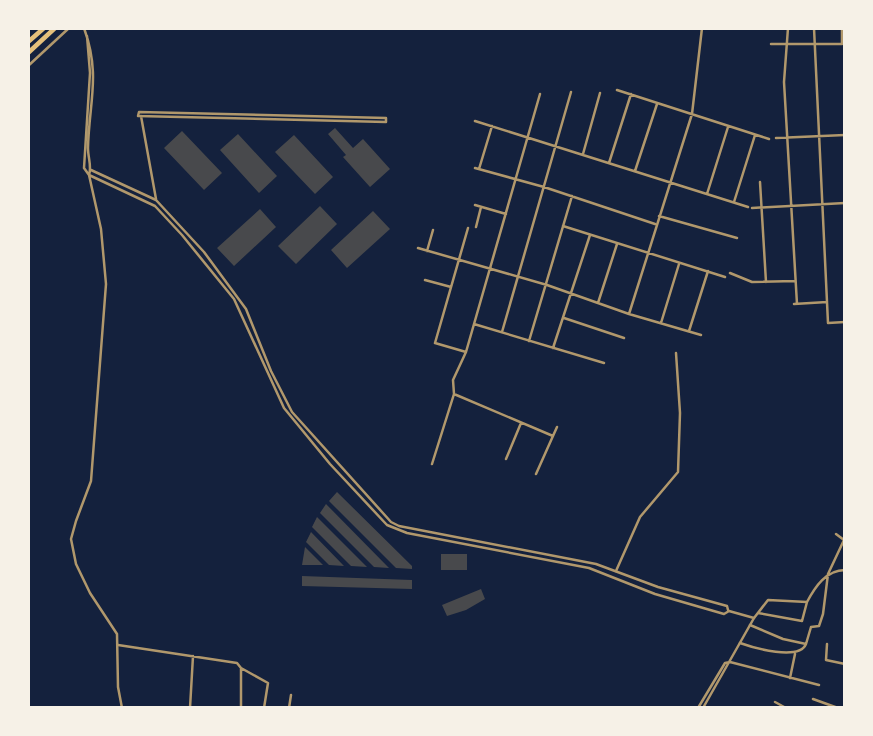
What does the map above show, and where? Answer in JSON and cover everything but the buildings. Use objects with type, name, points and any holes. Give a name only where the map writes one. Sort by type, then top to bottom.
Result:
[{"type":"highway","points":[[28,43],[44,28]]},
{"type":"highway","points":[[28,53],[55,28]]},
{"type":"street","points":[[28,66],[69,28]]},
{"type":"street","points":[[84,28],[90,73],[84,168],[89,175],[102,229],[106,284],[91,481],[71,539],[76,564],[90,593],[115,630],[118,645],[118,687],[122,708]]},
{"type":"street","points":[[629,314],[692,114],[702,28]]},
{"type":"street","points":[[788,28],[784,82],[795,304],[827,302]]},
{"type":"street","points":[[814,28],[828,323],[845,321]]},
{"type":"street","points":[[771,44],[842,44],[842,28]]},
{"type":"street","points":[[617,90],[769,139]]},
{"type":"street","points":[[502,332],[571,92]]},
{"type":"street","points":[[583,155],[600,93]]},
{"type":"street","points":[[432,464],[454,394],[453,380],[466,352],[540,94]]},
{"type":"street","points":[[609,163],[631,94]]},
{"type":"street","points":[[635,171],[657,103]]},
{"type":"street","points":[[156,200],[139,115],[386,120]]},
{"type":"street","points":[[475,121],[750,207],[845,203]]},
{"type":"street","points":[[492,126],[477,169],[544,187],[657,224]]},
{"type":"street","points":[[707,194],[728,126]]},
{"type":"street","points":[[87,132],[91,170],[89,175]]},
{"type":"street","points":[[734,202],[755,135]]},
{"type":"street","points":[[776,138],[845,135]]},
{"type":"street","points":[[91,170],[156,200],[225,277],[246,309],[281,395],[292,412],[321,450],[393,529],[589,568],[655,594],[724,614],[729,611],[754,618]]},
{"type":"street","points":[[89,175],[155,206],[171,218]]},
{"type":"street","points":[[760,182],[765,282]]},
{"type":"street","points":[[529,341],[572,196]]},
{"type":"street","points":[[475,205],[506,214]]},
{"type":"street","points":[[475,227],[481,207]]},
{"type":"street","points":[[659,216],[737,238]]},
{"type":"street","points":[[564,226],[725,277]]},
{"type":"street","points":[[466,352],[435,343],[468,228]]},
{"type":"street","points":[[427,251],[433,230]]},
{"type":"street","points":[[553,348],[590,235]]},
{"type":"street","points":[[598,303],[617,244]]},
{"type":"street","points":[[418,248],[547,285],[629,314],[701,335]]},
{"type":"street","points":[[661,323],[679,264]]},
{"type":"street","points":[[689,331],[708,271]]},
{"type":"street","points":[[730,273],[752,282],[795,281]]},
{"type":"street","points":[[425,280],[451,287]]},
{"type":"street","points":[[564,318],[624,338]]},
{"type":"street","points":[[474,324],[604,363]]},
{"type":"street","points":[[616,571],[640,517],[678,472],[680,413],[676,353]]},
{"type":"street","points":[[454,394],[553,436]]},
{"type":"street","points":[[506,459],[522,423]]},
{"type":"street","points":[[536,474],[557,427]]},
{"type":"street","points":[[321,450],[391,522],[399,526],[596,564],[658,587],[727,606],[729,611]]},
{"type":"street","points":[[740,643],[759,649],[795,653],[803,651],[811,627],[819,626],[828,575],[844,540],[836,534]]},
{"type":"street","points":[[758,613],[800,621],[804,619],[812,592],[828,575],[845,570]]},
{"type":"street","points":[[655,594],[658,587]]},
{"type":"street","points":[[705,707],[754,618],[768,600],[807,602]]},
{"type":"street","points":[[750,625],[783,639],[806,644]]},
{"type":"street","points":[[827,644],[826,660],[845,664]]},
{"type":"street","points":[[118,645],[237,663],[268,684],[264,708]]},
{"type":"street","points":[[790,678],[795,653]]},
{"type":"street","points":[[190,708],[194,656]]},
{"type":"street","points":[[698,708],[725,663],[730,662],[819,685]]},
{"type":"street","points":[[241,668],[241,708]]},
{"type":"street","points":[[289,708],[292,695]]},
{"type":"street","points":[[813,699],[838,708]]},
{"type":"street","points":[[775,702],[786,708]]}]
